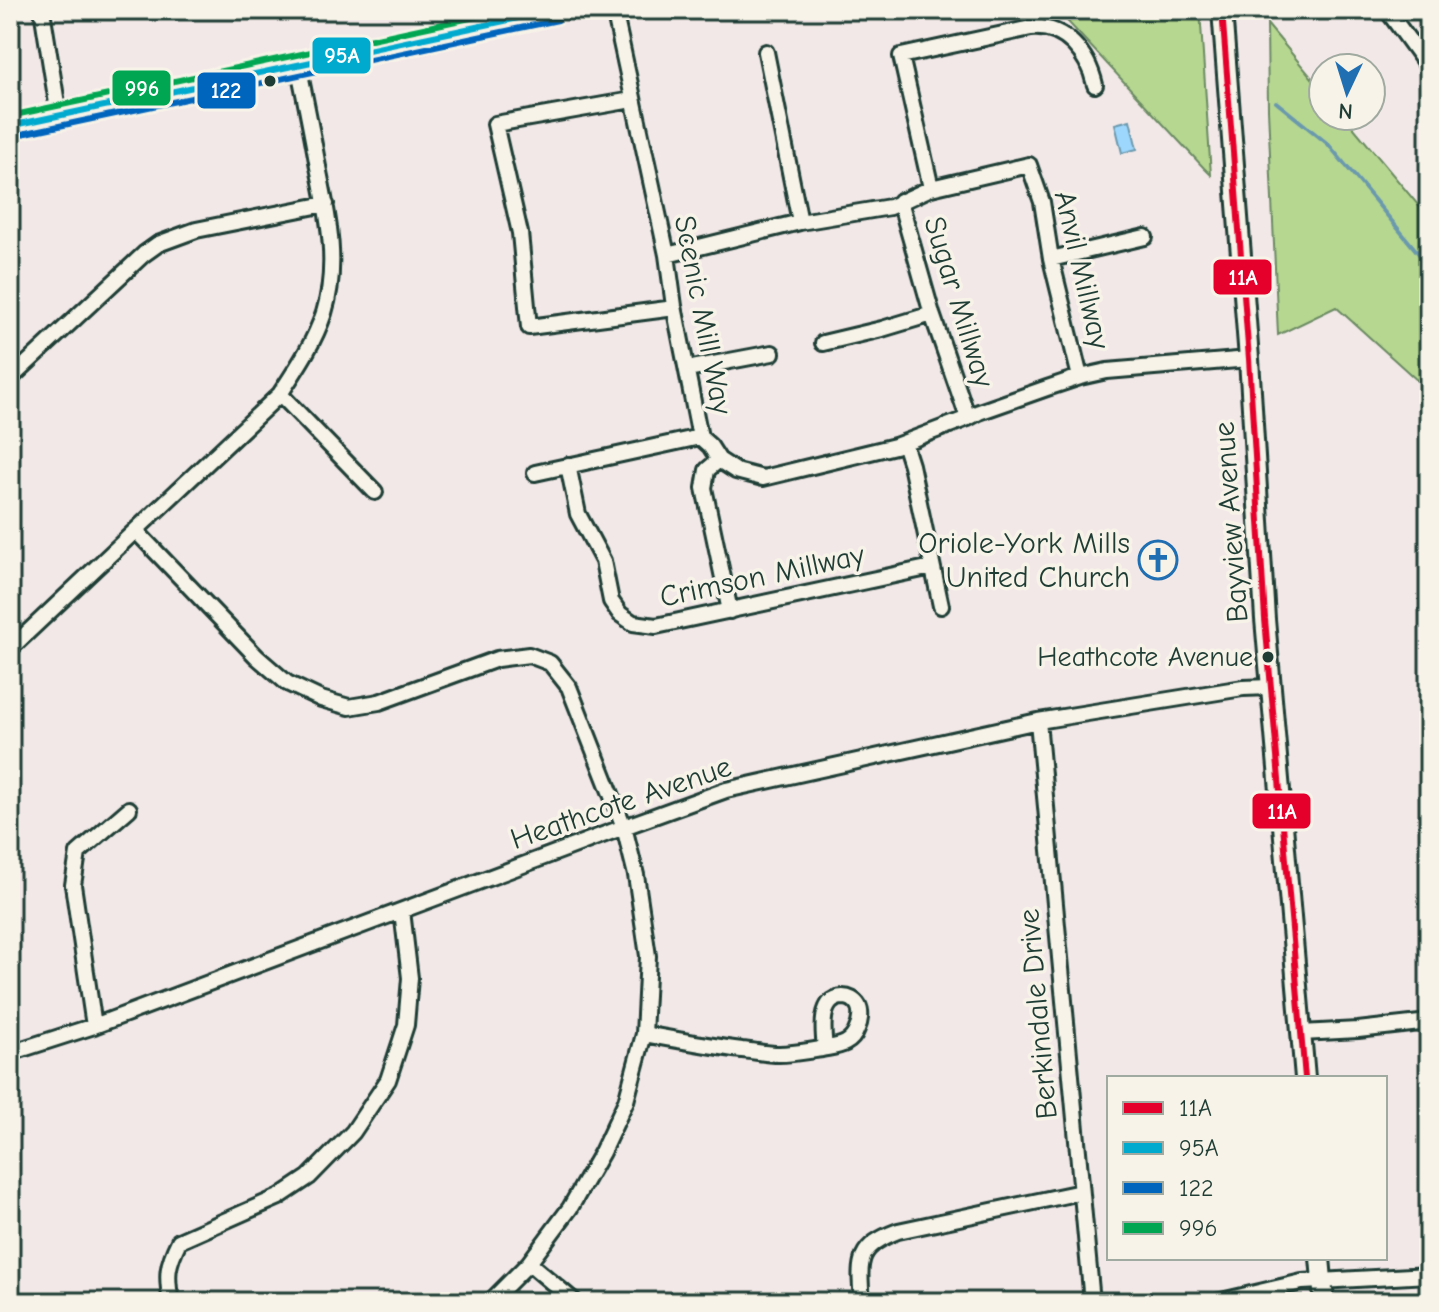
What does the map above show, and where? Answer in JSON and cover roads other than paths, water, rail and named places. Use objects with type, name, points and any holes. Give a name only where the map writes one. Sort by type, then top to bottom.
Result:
[{"type":"main road","points":[[10,126],[298,64],[504,15],[556,10]]},
{"type":"main road","name":"Bayview Avenue","points":[[1222,10],[1265,619],[1305,1076]]},
{"type":"main road","points":[[1320,1260],[1324,1302]]},
{"type":"street","points":[[42,10],[59,116]]},
{"type":"street","name":"Scenic Mill Way","points":[[614,10],[667,255],[700,437],[719,460],[736,471],[763,478],[904,443],[979,412],[1080,377],[1107,371],[1249,359]]},
{"type":"street","points":[[1387,10],[1429,68]]},
{"type":"street","points":[[931,188],[901,56],[1043,27],[1060,32],[1077,48],[1090,68],[1095,85]]},
{"type":"street","points":[[766,52],[800,222]]},
{"type":"street","points":[[10,649],[280,394],[310,345],[330,289],[332,260],[326,204],[298,64]]},
{"type":"street","points":[[632,100],[495,124],[520,233],[529,327],[674,306]]},
{"type":"street","name":"Anvil Millway","points":[[900,201],[931,188],[1029,165],[1042,202],[1051,259],[1080,377]]},
{"type":"street","name":"Sugar Millway","points":[[667,255],[800,222],[890,207],[900,201],[932,314],[968,418]]},
{"type":"street","points":[[10,379],[158,244],[196,230],[326,204]]},
{"type":"street","points":[[1051,259],[1145,237]]},
{"type":"street","points":[[823,343],[932,314]]},
{"type":"street","points":[[687,369],[772,353]]},
{"type":"street","points":[[280,394],[375,492]]},
{"type":"street","points":[[535,473],[700,437]]},
{"type":"street","points":[[904,443],[941,606]]},
{"type":"street","points":[[719,460],[707,470],[704,488],[730,611]]},
{"type":"street","name":"Crimson Millway","points":[[568,465],[578,514],[603,561],[611,601],[620,614],[633,623],[656,626],[932,567]]},
{"type":"street","points":[[136,531],[257,657],[287,683],[321,699],[349,707],[379,702],[497,659],[529,655],[550,663],[569,687],[624,827],[636,875],[648,956],[644,1034],[626,1101],[570,1208],[529,1263],[490,1302]]},
{"type":"street","name":"Heathcote Avenue","points":[[10,1053],[94,1026],[726,790],[1038,721],[1243,688],[1271,687]]},
{"type":"street","name":"Berkindale Drive","points":[[1038,721],[1092,1302]]},
{"type":"street","points":[[94,1026],[73,885],[76,864],[78,853],[129,809]]},
{"type":"street","points":[[171,1302],[169,1261],[179,1241],[279,1197],[309,1177],[353,1132],[388,1080],[406,1025],[410,978],[402,911]]},
{"type":"street","points":[[1301,1033],[1429,1022]]},
{"type":"street","points":[[644,1034],[777,1054],[825,1048]]},
{"type":"street","points":[[862,1302],[860,1274],[864,1252],[877,1239],[898,1231],[1081,1192]]},
{"type":"street","points":[[529,1263],[575,1302]]},
{"type":"street","points":[[1217,1302],[1302,1282],[1429,1275]]},
{"type":"water","points":[[1130,120],[1137,149],[1122,153],[1115,124]]},
{"type":"waterway","points":[[1276,102],[1328,144],[1429,266]]},
{"type":"place","name":"Oriole-York Mills United Church","points":[[1158,560]]},
{"type":"place","name":"Heathcote Avenue","points":[[1268,657]]}]
